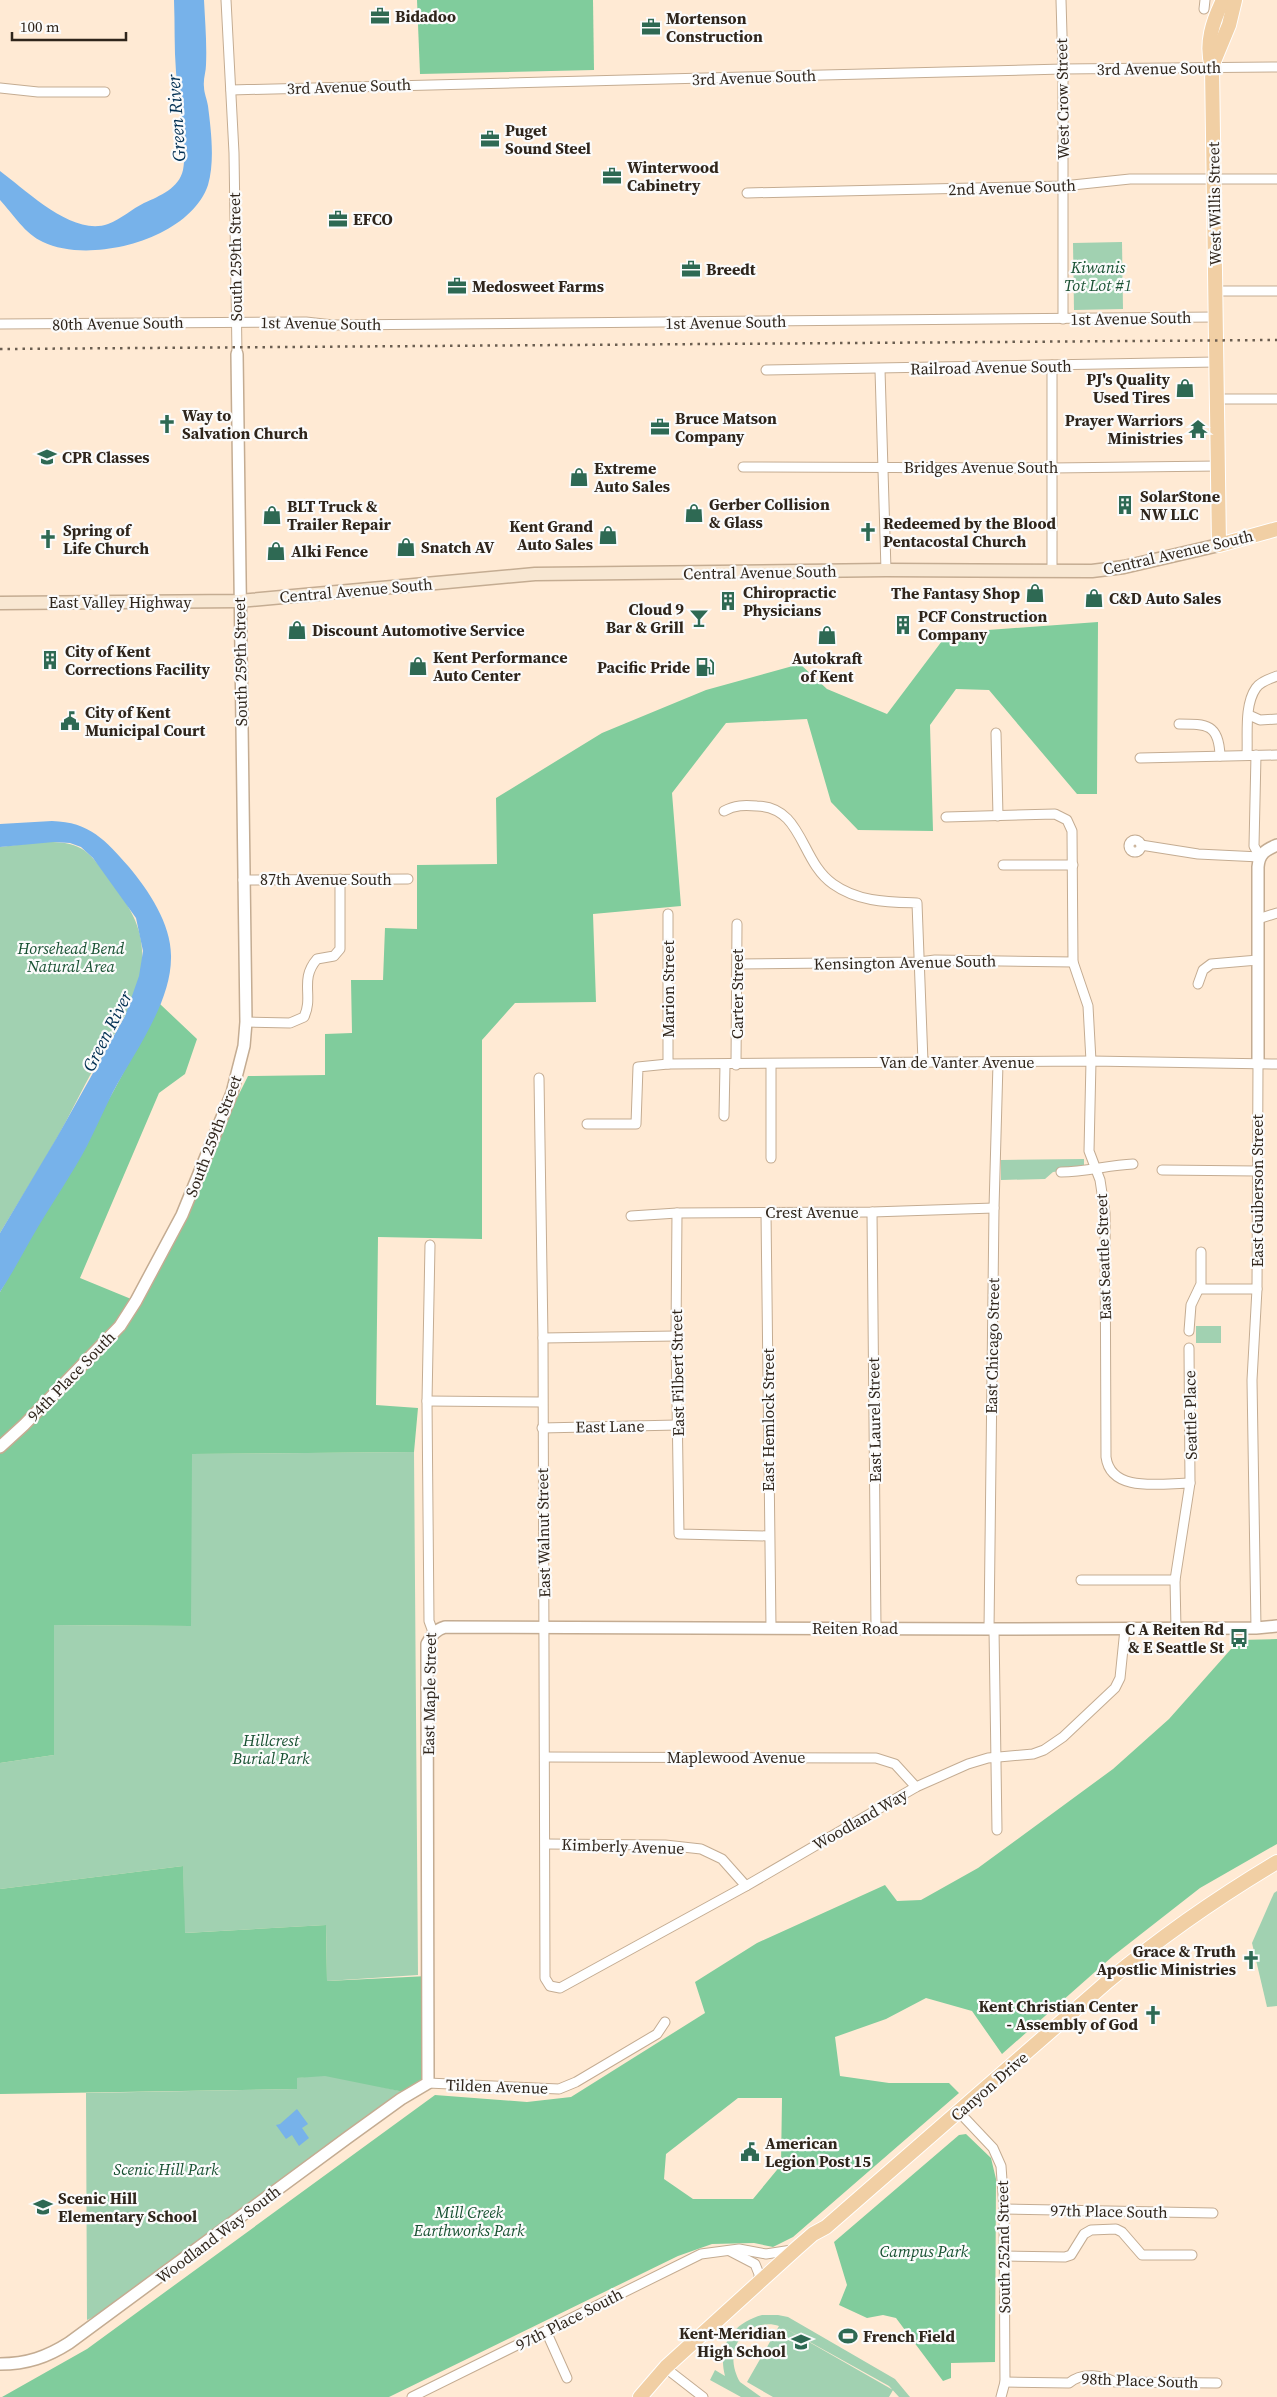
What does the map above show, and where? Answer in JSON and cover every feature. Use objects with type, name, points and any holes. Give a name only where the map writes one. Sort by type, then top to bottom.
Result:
[{"type":"main road","name":"West Willis Street","points":[[1219,544],[1212,66],[1208,54],[1214,22],[1223,0]]},
{"type":"main road","name":"West Willis Street","points":[[1212,66],[1229,25],[1235,0]]},
{"type":"main road","points":[[1223,36],[1238,13],[1242,0]]},
{"type":"main road","name":"Central Avenue South","points":[[239,601],[535,574],[886,570],[1092,571],[1124,567],[1277,530]]},
{"type":"main road","name":"East Valley Highway","points":[[0,603],[239,601]]},
{"type":"main road","name":"Canyon Drive","points":[[669,2370],[797,2248],[813,2234],[826,2227],[1146,1949],[1210,1902],[1274,1865]]},
{"type":"main road","name":"Canyon Drive","points":[[669,2370],[818,2241],[826,2227]]},
{"type":"main road","points":[[640,2397],[669,2370]]},
{"type":"main road","points":[[650,2397],[669,2370]]},
{"type":"street","name":"South 259th Street","points":[[136,1301],[182,1215],[232,1092],[244,1046],[246,1022],[236,322],[231,90],[226,0]]},
{"type":"street","name":"West Crow Street","points":[[1060,0],[1063,69],[1063,318]]},
{"type":"street","name":"3rd Avenue South","points":[[231,90],[1063,69],[1212,66],[1277,67]]},
{"type":"street","points":[[0,88],[38,92],[105,92]]},
{"type":"street","name":"2nd Avenue South","points":[[747,193],[1063,186],[1130,178],[1277,179]]},
{"type":"street","points":[[1215,291],[1277,291]]},
{"type":"street","name":"1st Avenue South","points":[[236,322],[306,322],[333,325],[1216,317]]},
{"type":"street","name":"80th Avenue South","points":[[0,324],[236,322]]},
{"type":"street","name":"Railroad Avenue South","points":[[766,370],[880,370],[1216,362]]},
{"type":"street","points":[[1052,365],[1052,571]]},
{"type":"street","points":[[880,370],[886,570]]},
{"type":"street","points":[[1217,399],[1277,399]]},
{"type":"street","name":"Bridges Avenue South","points":[[743,467],[1052,468],[1218,466]]},
{"type":"street","name":"East Guiberson Street","points":[[1256,1628],[1252,1380],[1257,1289],[1256,1171],[1260,857],[1254,846],[1249,714],[1257,686],[1277,676]]},
{"type":"street","points":[[1249,714],[1260,720],[1277,719]]},
{"type":"street","points":[[1179,724],[1207,725],[1214,730],[1218,738],[1220,756]]},
{"type":"street","points":[[946,817],[998,816],[996,732]]},
{"type":"street","points":[[1140,758],[1277,755]]},
{"type":"street","points":[[724,811],[739,805],[775,808],[787,817],[818,869],[832,884],[846,892],[866,899],[889,902],[917,902],[923,1062]]},
{"type":"street","name":"East Seattle Street","points":[[998,816],[1055,814],[1067,820],[1072,831],[1073,962],[1088,1006],[1091,1061],[1089,1151],[1100,1180],[1104,1213],[1106,1449],[1108,1467],[1117,1477],[1128,1482],[1190,1483]]},
{"type":"street","points":[[1141,845],[1198,854],[1260,857],[1264,851],[1277,845]]},
{"type":"street","points":[[1003,865],[1073,865]]},
{"type":"street","points":[[246,1022],[295,1022],[304,1017],[307,1007],[306,986],[308,972],[317,959],[334,956],[340,949],[340,879]]},
{"type":"street","name":"87th Avenue South","points":[[243,880],[408,879]]},
{"type":"street","points":[[1258,919],[1277,913]]},
{"type":"street","name":"Marion Street","points":[[668,914],[668,1064]]},
{"type":"street","name":"Carter Street","points":[[736,1065],[737,924]]},
{"type":"street","name":"Kensington Avenue South","points":[[737,964],[919,962],[935,960],[1073,962]]},
{"type":"street","points":[[1198,984],[1203,970],[1211,964],[1258,960]]},
{"type":"street","name":"Van de Vanter Avenue","points":[[587,1124],[636,1124],[638,1067],[668,1064],[1091,1061],[1277,1064]]},
{"type":"street","name":"East Chicago Street","points":[[997,1830],[992,1629],[994,1208],[998,1063]]},
{"type":"street","points":[[771,1064],[772,1158]]},
{"type":"street","points":[[724,1116],[725,1065]]},
{"type":"street","name":"East Walnut Street","points":[[540,1078],[546,1844],[545,1978],[550,1986]]},
{"type":"street","points":[[1061,1172],[1085,1172],[1108,1165],[1133,1164]]},
{"type":"street","points":[[1162,1170],[1256,1171]]},
{"type":"street","name":"Crest Avenue","points":[[631,1216],[677,1212],[872,1212],[994,1208]]},
{"type":"street","name":"East Filbert Street","points":[[677,1212],[676,1336],[679,1534],[769,1536]]},
{"type":"street","name":"East Hemlock Street","points":[[766,1212],[771,1628]]},
{"type":"street","name":"East Laurel Street","points":[[872,1212],[876,1628]]},
{"type":"street","name":"East Maple Street","points":[[428,2083],[427,1644],[434,1632],[429,1621],[427,1401],[430,1245]]},
{"type":"street","points":[[1189,1331],[1191,1306],[1199,1290],[1201,1252]]},
{"type":"street","points":[[1199,1290],[1257,1289]]},
{"type":"street","name":"94th Place South","points":[[0,1447],[24,1425],[120,1326],[136,1301]]},
{"type":"street","points":[[543,1338],[676,1336]]},
{"type":"street","name":"Seattle Place","points":[[1189,1348],[1190,1483]]},
{"type":"street","points":[[427,1401],[542,1402]]},
{"type":"street","name":"East Lane","points":[[542,1428],[678,1425]]},
{"type":"street","points":[[1176,1629],[1175,1580],[1190,1483]]},
{"type":"street","points":[[1081,1580],[1175,1580]]},
{"type":"street","name":"Reiten Road","points":[[434,1632],[445,1627],[1176,1629],[1277,1626]]},
{"type":"street","name":"Woodland Way","points":[[550,1986],[560,1988],[746,1886],[916,1787],[960,1766],[996,1757],[1033,1754],[1048,1748],[1063,1737],[1116,1688],[1120,1678],[1125,1629]]},
{"type":"street","name":"Maplewood Avenue","points":[[545,1757],[876,1758],[895,1764],[916,1787]]},
{"type":"street","name":"Kimberly Avenue","points":[[546,1844],[664,1845],[702,1849],[722,1859],[746,1886]]},
{"type":"street","name":"Tilden Avenue","points":[[428,2083],[559,2089],[576,2082],[657,2034],[665,2022]]},
{"type":"street","name":"Woodland Way South","points":[[0,2364],[33,2362],[55,2353],[348,2138],[428,2083]]},
{"type":"street","name":"South 252nd Street","points":[[959,2112],[993,2148],[998,2158],[1004,2209],[1005,2382],[1001,2397]]},
{"type":"street","name":"97th Place South","points":[[1004,2209],[1213,2213]]},
{"type":"street","points":[[1004,2256],[1065,2257],[1071,2255],[1084,2234],[1091,2230],[1116,2230],[1122,2232],[1142,2255],[1192,2255]]},
{"type":"street","name":"97th Place South","points":[[412,2397],[701,2254],[744,2250],[766,2254],[797,2248]]},
{"type":"street","points":[[729,2251],[756,2264],[759,2274],[758,2284]]},
{"type":"street","points":[[546,2331],[567,2378]]},
{"type":"street","points":[[669,2370],[703,2397]]},
{"type":"street","name":"98th Place South","points":[[1005,2382],[1069,2383],[1076,2377],[1102,2376],[1115,2382],[1217,2383]]},
{"type":"green space","points":[[417,0],[593,0],[594,70],[420,74]]},
{"type":"green space","name":"Kiwanis Tot Lot #1","points":[[1122,242],[1123,309],[1074,310],[1073,243]]},
{"type":"green space","points":[[1098,622],[1097,794],[1077,794],[989,690],[956,689],[930,725],[933,831],[858,830],[831,802],[807,719],[726,723],[672,793],[681,906],[593,914],[596,1002],[515,1003],[482,1040],[482,1239],[378,1237],[376,1405],[418,1408],[414,1452],[192,1454],[191,1626],[54,1625],[54,1755],[0,1763],[0,1292],[113,1092],[160,1004],[197,1039],[185,1074],[159,1093],[80,1278],[136,1301],[248,1076],[325,1075],[325,1034],[352,1033],[351,980],[383,980],[385,928],[417,929],[417,865],[497,864],[496,798],[602,733],[706,690],[800,664],[827,689],[887,714],[948,633]]},
{"type":"green space","name":"Horsehead Bend Natural Area","points":[[41,842],[67,843],[76,846],[90,855],[96,862],[123,898],[136,923],[141,940],[142,966],[139,982],[127,1012],[94,1068],[50,1150],[0,1233],[0,847]]},
{"type":"green space","points":[[1084,1159],[1084,1170],[1053,1172],[1045,1179],[1001,1180],[1001,1160]]},
{"type":"green space","points":[[1196,1326],[1221,1326],[1221,1343],[1196,1343]]},
{"type":"green space","name":"Hillcrest Burial Park","points":[[414,1452],[418,1975],[327,1981],[326,1925],[184,1933],[183,1866],[0,1889],[0,1763],[54,1755],[54,1625],[191,1626],[191,1454]]},
{"type":"green space","name":"Mill Creek Earthworks Park","points":[[1277,1639],[1277,1844],[1200,1888],[1113,1956],[1002,2054],[972,2011],[926,1998],[886,2019],[835,2037],[840,2076],[889,2083],[949,2083],[959,2093],[793,2237],[773,2247],[754,2243],[712,2244],[678,2256],[389,2397],[2,2397],[87,2349],[435,2095],[527,2102],[571,2097],[705,2013],[695,1982],[757,1943],[885,1885],[897,1901],[921,1900],[978,1868],[1113,1769],[1169,1719],[1239,1640]],"holes":[[[738,2098],[782,2098],[781,2165],[753,2199],[693,2199],[664,2179],[666,2154]]]},
{"type":"green space","points":[[183,1866],[185,1933],[326,1925],[327,1981],[428,1976],[428,2083],[404,2092],[325,2076],[297,2078],[297,2089],[0,2094],[0,1889]]},
{"type":"green space","points":[[1277,1891],[1277,2006],[1267,2007],[1252,1943],[1274,1893]]},
{"type":"green space","name":"Scenic Hill Park","points":[[327,2074],[404,2092],[106,2311],[87,2320],[86,2093],[297,2089],[297,2078]]},
{"type":"green space","name":"Campus Park","points":[[966,2134],[991,2158],[996,2179],[995,2362],[951,2363],[951,2378],[943,2381],[896,2318],[883,2315],[867,2318],[839,2305],[847,2285],[834,2242],[959,2135]]},
{"type":"green space","points":[[762,2315],[788,2317],[895,2379],[910,2397],[899,2397],[893,2390],[889,2397],[773,2397],[747,2382],[779,2326],[772,2324],[765,2324],[751,2329],[740,2339],[734,2352],[734,2368],[740,2382],[761,2397],[741,2397],[710,2380],[715,2370],[725,2376],[723,2355],[726,2345],[735,2330]],"holes":[[[781,2326],[889,2386],[892,2390]]]},
{"type":"water","points":[[174,0],[204,0],[206,68],[204,92],[208,106],[212,156],[208,185],[198,204],[181,220],[161,233],[137,242],[112,248],[86,250],[63,248],[43,242],[25,229],[0,200],[0,171],[51,210],[80,224],[94,226],[108,224],[122,217],[173,187],[181,176],[184,147],[176,72]]},
{"type":"water","points":[[52,821],[77,825],[96,834],[137,876],[158,909],[168,933],[171,958],[165,992],[150,1027],[113,1092],[87,1146],[0,1292],[0,1233],[56,1139],[125,1016],[139,976],[143,951],[136,918],[93,858],[81,847],[70,843],[54,842],[0,847],[0,824]]},
{"type":"water","points":[[297,2109],[308,2124],[302,2128],[309,2138],[299,2146],[292,2135],[286,2139],[276,2125],[280,2124]]},
{"type":"railway","points":[[0,349],[1277,340]]},
{"type":"place","name":"Bidadoo","points":[[380,16]]},
{"type":"place","name":"Mortenson Construction","points":[[651,27]]},
{"type":"place","name":"Puget Sound Steel","points":[[490,139]]},
{"type":"place","name":"Winterwood Cabinetry","points":[[612,176]]},
{"type":"place","name":"EFCO","points":[[338,219]]},
{"type":"place","name":"Breedt","points":[[691,269]]},
{"type":"place","name":"Medosweet Farms","points":[[457,286]]},
{"type":"place","name":"PJ's Quality Used Tires","points":[[1185,388]]},
{"type":"place","name":"Way to Salvation Church","points":[[167,424]]},
{"type":"place","name":"Bruce Matson Company","points":[[660,427]]},
{"type":"place","name":"Prayer Warriors Ministries","points":[[1198,429]]},
{"type":"place","name":"CPR Classes","points":[[47,457]]},
{"type":"place","name":"Extreme Auto Sales","points":[[579,477]]},
{"type":"place","name":"SolarStone NW LLC","points":[[1125,505]]},
{"type":"place","name":"Gerber Collision & Glass","points":[[694,513]]},
{"type":"place","name":"BLT Truck & Trailer Repair","points":[[272,515]]},
{"type":"place","name":"Redeemed by the Blood Pentacostal Church","points":[[868,532]]},
{"type":"place","name":"Kent Grand Auto Sales","points":[[608,535]]},
{"type":"place","name":"Spring of Life Church","points":[[48,539]]},
{"type":"place","name":"Snatch AV","points":[[406,547]]},
{"type":"place","name":"Alki Fence","points":[[276,551]]},
{"type":"place","name":"The Fantasy Shop","points":[[1035,593]]},
{"type":"place","name":"C&D Auto Sales","points":[[1094,598]]},
{"type":"place","name":"Chiropractic Physicians","points":[[728,601]]},
{"type":"place","name":"Cloud 9 Bar & Grill","points":[[699,618]]},
{"type":"place","name":"PCF Construction Company","points":[[903,625]]},
{"type":"place","name":"Discount Automotive Service","points":[[297,630]]},
{"type":"place","name":"Autokraft of Kent","points":[[827,635]]},
{"type":"place","name":"City of Kent Corrections Facility","points":[[50,660]]},
{"type":"place","name":"Kent Performance Auto Center","points":[[418,666]]},
{"type":"place","name":"Pacific Pride","points":[[705,667]]},
{"type":"place","name":"City of Kent Municipal Court","points":[[70,721]]},
{"type":"place","name":"C A Reiten Rd & E Seattle St","points":[[1239,1638]]},
{"type":"place","name":"Grace & Truth Apostlic Ministries","points":[[1251,1960]]},
{"type":"place","name":"Kent Christian Center - Assembly of God","points":[[1153,2015]]},
{"type":"place","name":"American Legion Post 15","points":[[750,2152]]},
{"type":"place","name":"Scenic Hill Elementary School","points":[[43,2207]]},
{"type":"place","name":"French Field","points":[[848,2336]]},
{"type":"place","name":"Kent-Meridian High School","points":[[801,2342]]},
{"type":"water label","name":"Green River","points":[[176,118]]},
{"type":"water label","name":"Green River","points":[[107,1031]]}]
